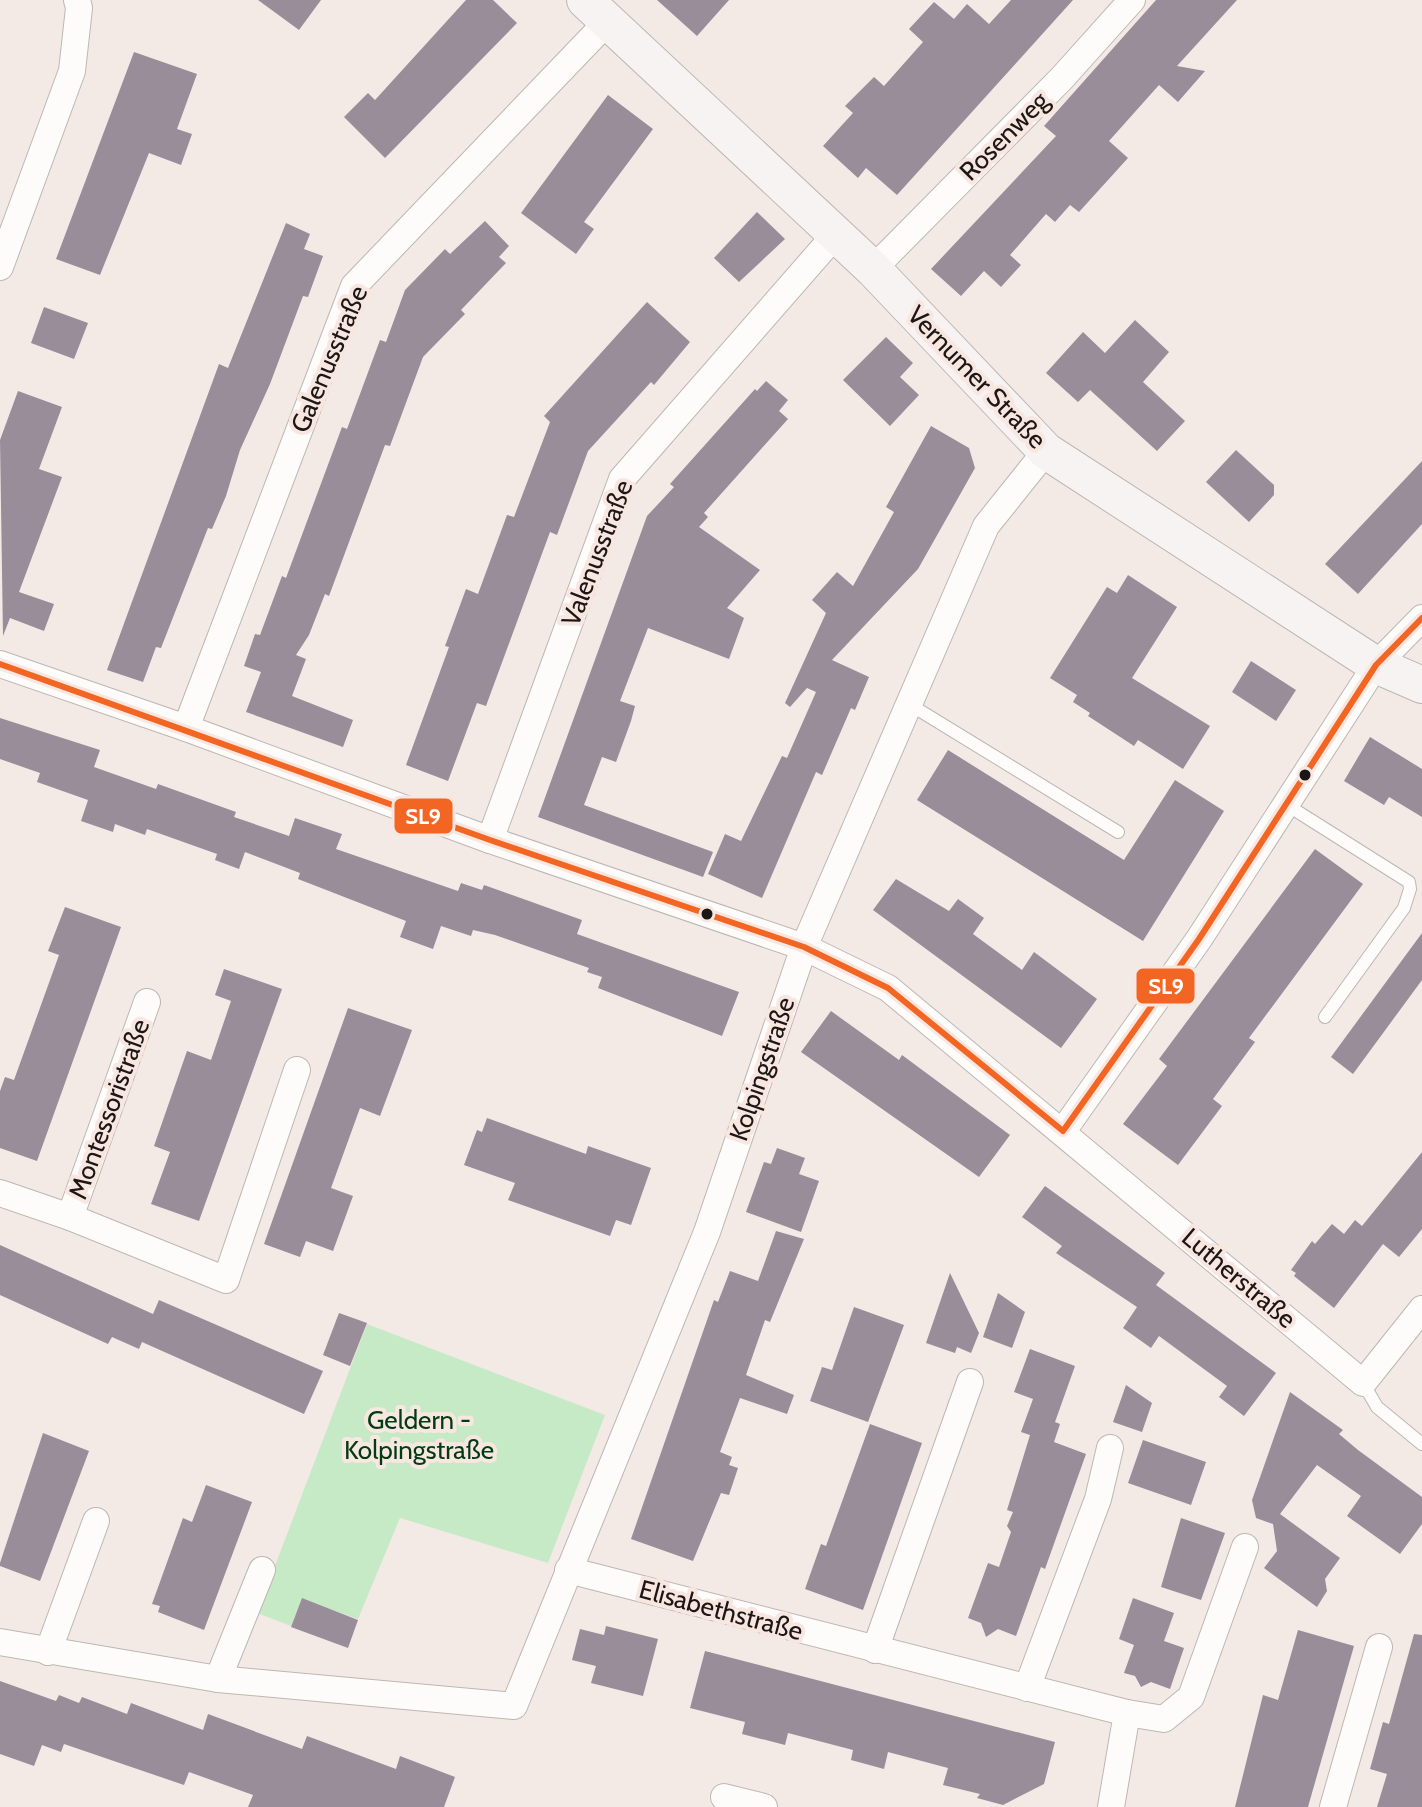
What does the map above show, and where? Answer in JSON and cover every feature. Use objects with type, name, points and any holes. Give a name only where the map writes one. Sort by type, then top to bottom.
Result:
[{"type":"street","points":[[0,267],[72,71],[79,8],[77,0]]},
{"type":"street","name":"Rosenweg","points":[[873,269],[1062,78],[1132,0]]},
{"type":"street","name":"Vernumer Straße","points":[[597,10],[873,269],[1046,451],[1376,665],[1422,685]]},
{"type":"street","name":"Galenusstraße","points":[[186,728],[354,286],[597,10]]},
{"type":"street","name":"Valenusstraße","points":[[490,840],[622,479],[836,234]]},
{"type":"street","name":"Kolpingstraße","points":[[218,1679],[514,1706],[707,1232],[804,947],[986,526],[1046,451]]},
{"type":"street","points":[[1063,1131],[1199,939],[1376,665],[1422,618]]},
{"type":"street","name":"Lutherstraße","points":[[0,664],[186,728],[490,840],[804,947],[888,988],[1363,1383]]},
{"type":"street","name":"Montessoristraße","points":[[70,1217],[147,1002]]},
{"type":"street","name":"Montessoristraße","points":[[0,1193],[70,1217],[226,1280],[297,1070]]},
{"type":"street","points":[[1363,1383],[1422,1309]]},
{"type":"street","points":[[875,1650],[970,1382]]},
{"type":"street","points":[[1027,1688],[1098,1499],[1110,1448]]},
{"type":"street","points":[[48,1652],[96,1521]]},
{"type":"street","name":"Elisabethstraße","points":[[568,1570],[875,1650],[1127,1713],[1164,1719],[1191,1697],[1245,1547]]},
{"type":"street","points":[[0,1642],[218,1679],[262,1570]]},
{"type":"street","points":[[1333,1807],[1379,1647]]},
{"type":"street","points":[[1111,1807],[1127,1713]]},
{"type":"street","points":[[724,1797],[764,1807]]},
{"type":"lane","points":[[909,704],[1118,832]]},
{"type":"lane","points":[[1287,805],[1409,882],[1404,908],[1325,1017]]},
{"type":"lane","name":"Lutherstraße","points":[[1363,1383],[1377,1407],[1422,1444]]},
{"type":"green space","name":"Geldern - Kolpingstraße","points":[[367,1324],[605,1415],[548,1563],[400,1518],[358,1619],[302,1599],[291,1626],[257,1613]]},
{"type":"building","points":[[258,0],[321,0],[299,30]]},
{"type":"building","points":[[466,0],[493,0],[517,23],[385,158],[344,117],[368,93],[375,100]]},
{"type":"building","points":[[657,0],[729,0],[697,36]]},
{"type":"building","points":[[1011,0],[1073,0],[897,195],[866,168],[858,178],[823,146],[853,113],[845,106],[874,77],[884,86],[923,42],[909,29],[934,2],[954,19],[967,4],[989,24]]},
{"type":"building","points":[[1156,0],[1237,0],[1177,66],[1205,71],[1178,102],[1159,85],[1109,141],[1128,158],[1079,212],[1070,205],[1055,222],[1046,214],[1010,255],[1021,265],[1001,287],[984,271],[961,296],[931,269],[1056,136],[1044,126]]},
{"type":"building","points":[[134,52],[197,74],[177,129],[192,134],[181,165],[149,153],[100,275],[56,259]]},
{"type":"building","points":[[608,95],[653,129],[584,222],[594,229],[576,254],[521,213]]},
{"type":"building","points":[[757,212],[785,239],[739,282],[714,258]]},
{"type":"building","points":[[485,221],[509,246],[499,257],[506,263],[461,310],[465,314],[423,357],[390,446],[385,445],[329,596],[325,594],[309,635],[296,655],[306,659],[292,696],[353,720],[343,747],[246,712],[261,672],[244,666],[255,634],[260,635],[282,576],[286,578],[342,427],[347,429],[380,340],[386,342],[405,290],[445,249],[450,254]]},
{"type":"building","points":[[286,223],[310,234],[304,249],[323,256],[308,297],[303,296],[270,384],[240,450],[226,496],[212,529],[208,528],[161,648],[156,647],[143,682],[107,670],[219,364],[228,368]]},
{"type":"building","points":[[647,302],[690,342],[654,385],[651,382],[588,451],[557,535],[550,532],[486,706],[477,703],[448,781],[406,765],[449,647],[445,646],[466,589],[478,594],[507,515],[514,517],[550,422],[544,416]]},
{"type":"building","points":[[44,307],[88,323],[74,359],[31,343]]},
{"type":"building","points":[[1135,320],[1169,352],[1143,382],[1185,421],[1157,451],[1090,390],[1078,402],[1046,373],[1083,332],[1105,353]]},
{"type":"building","points":[[886,337],[913,363],[900,377],[919,395],[890,426],[843,380]]},
{"type":"building","points":[[766,381],[788,400],[779,411],[788,419],[704,513],[708,517],[699,527],[760,570],[727,608],[744,618],[729,659],[648,628],[620,701],[635,706],[631,721],[616,762],[602,757],[584,805],[713,852],[703,877],[538,817],[647,516],[674,487],[670,484],[755,389],[757,391]]},
{"type":"building","points":[[18,391],[62,407],[39,469],[62,477],[19,592],[54,604],[44,631],[10,618],[3,636],[0,440]]},
{"type":"building","points":[[931,426],[969,448],[975,468],[918,569],[832,660],[869,677],[855,710],[851,708],[822,775],[816,772],[762,898],[708,874],[725,834],[741,841],[782,756],[787,758],[816,692],[807,688],[790,707],[785,703],[826,613],[812,600],[837,572],[853,586],[894,512],[886,507]]},
{"type":"building","points":[[1236,450],[1274,485],[1274,495],[1249,522],[1206,482]]},
{"type":"building","points":[[1422,461],[1422,524],[1358,594],[1325,564]]},
{"type":"building","points":[[1128,575],[1177,607],[1132,678],[1210,726],[1183,769],[1138,740],[1134,746],[1088,716],[1090,713],[1073,702],[1077,695],[1050,678],[1107,587],[1117,593]]},
{"type":"building","points":[[1251,661],[1296,690],[1276,721],[1232,692]]},
{"type":"building","points":[[0,718],[100,750],[94,767],[156,789],[158,784],[236,812],[234,817],[289,836],[295,818],[342,834],[336,849],[458,891],[461,883],[482,890],[484,885],[582,920],[577,934],[739,992],[722,1036],[598,988],[602,977],[587,972],[589,968],[495,935],[473,930],[471,936],[441,926],[433,949],[400,937],[406,921],[298,879],[300,873],[245,852],[239,869],[215,860],[217,854],[147,829],[145,835],[115,824],[113,832],[81,821],[88,800],[37,782],[40,773],[0,759]]},
{"type":"building","points":[[1370,737],[1422,769],[1422,817],[1389,797],[1384,805],[1344,781]]},
{"type":"building","points":[[948,750],[1124,860],[1175,780],[1224,811],[1143,941],[917,800]]},
{"type":"building","points":[[1315,849],[1363,884],[1249,1038],[1255,1042],[1213,1099],[1222,1106],[1178,1165],[1123,1124],[1167,1066],[1159,1059]]},
{"type":"building","points":[[896,879],[949,911],[958,899],[984,918],[973,934],[1022,970],[1034,952],[1097,999],[1061,1048],[873,910]]},
{"type":"building","points":[[65,907],[121,927],[37,1161],[0,1148],[0,1091],[5,1077],[14,1080],[59,955],[48,951]]},
{"type":"building","points":[[1422,933],[1422,980],[1353,1074],[1331,1057]]},
{"type":"building","points":[[224,969],[282,989],[199,1221],[151,1204],[170,1152],[154,1146],[187,1051],[211,1060],[231,1001],[215,995]]},
{"type":"building","points":[[348,1008],[412,1030],[380,1116],[360,1108],[331,1188],[353,1196],[333,1251],[306,1241],[300,1257],[264,1244]]},
{"type":"building","points":[[831,1011],[899,1060],[902,1055],[1010,1135],[979,1177],[801,1052]]},
{"type":"building","points":[[487,1118],[586,1154],[588,1146],[651,1168],[631,1225],[616,1220],[610,1236],[508,1200],[515,1183],[464,1165],[477,1130],[482,1132]]},
{"type":"building","points":[[777,1148],[805,1158],[799,1174],[819,1181],[801,1232],[746,1212],[764,1162],[771,1164]]},
{"type":"building","points":[[1422,1152],[1422,1229],[1399,1257],[1383,1244],[1334,1308],[1294,1276],[1296,1273],[1291,1270],[1312,1241],[1315,1244],[1332,1224],[1344,1234],[1355,1220],[1362,1226]]},
{"type":"building","points":[[1045,1186],[1165,1273],[1156,1285],[1276,1373],[1244,1416],[1219,1397],[1227,1386],[1159,1336],[1151,1348],[1123,1328],[1137,1307],[1056,1253],[1062,1246],[1022,1217]]},
{"type":"building","points":[[776,1231],[804,1239],[770,1322],[765,1320],[746,1375],[794,1395],[787,1414],[740,1398],[720,1452],[732,1457],[729,1465],[738,1468],[729,1495],[721,1493],[693,1561],[631,1539],[714,1300],[718,1302],[730,1271],[758,1281]]},
{"type":"building","points":[[0,1245],[153,1314],[159,1300],[323,1371],[304,1414],[142,1342],[139,1349],[112,1337],[108,1344],[0,1295]]},
{"type":"building","points":[[950,1273],[979,1333],[971,1353],[957,1347],[955,1353],[926,1343]]},
{"type":"building","points":[[998,1293],[1025,1312],[1012,1348],[983,1337]]},
{"type":"building","points":[[854,1307],[904,1325],[868,1422],[810,1401],[822,1367],[832,1370]]},
{"type":"building","points":[[339,1313],[367,1323],[350,1366],[323,1355]]},
{"type":"building","points":[[1030,1349],[1075,1366],[1055,1422],[1060,1424],[1054,1442],[1086,1454],[1045,1569],[1041,1567],[1016,1636],[998,1629],[986,1637],[981,1623],[968,1618],[988,1563],[999,1567],[1011,1532],[1007,1526],[1013,1512],[1007,1510],[1030,1435],[1021,1432],[1033,1399],[1014,1392]]},
{"type":"building","points":[[1126,1385],[1152,1403],[1142,1432],[1113,1422]]},
{"type":"building","points":[[1290,1392],[1343,1430],[1339,1434],[1422,1497],[1422,1524],[1400,1554],[1347,1516],[1361,1496],[1317,1465],[1280,1514],[1340,1558],[1325,1579],[1327,1591],[1317,1607],[1264,1568],[1277,1551],[1273,1524],[1256,1518],[1252,1500]]},
{"type":"building","points":[[870,1424],[922,1443],[863,1610],[805,1589],[821,1544],[826,1546]]},
{"type":"building","points":[[43,1433],[89,1451],[40,1581],[0,1566],[0,1563]]},
{"type":"building","points":[[1143,1440],[1206,1462],[1191,1505],[1128,1483]]},
{"type":"building","points":[[206,1485],[252,1502],[204,1630],[158,1612],[160,1606],[152,1604],[183,1518],[192,1522]]},
{"type":"building","points":[[1181,1518],[1225,1533],[1201,1600],[1161,1587]]},
{"type":"building","points":[[302,1598],[358,1620],[348,1648],[291,1627]]},
{"type":"building","points":[[1133,1598],[1174,1613],[1164,1641],[1184,1648],[1170,1689],[1151,1682],[1141,1687],[1135,1676],[1124,1673],[1134,1645],[1119,1639]]},
{"type":"building","points":[[606,1626],[658,1639],[643,1696],[591,1683],[596,1666],[572,1660],[580,1629],[604,1635]]},
{"type":"building","points":[[1298,1630],[1354,1646],[1308,1807],[1235,1807],[1263,1695],[1278,1700]]},
{"type":"building","points":[[1414,1634],[1422,1635],[1422,1807],[1377,1807],[1387,1774],[1370,1769],[1383,1722],[1389,1724]]},
{"type":"building","points":[[705,1651],[1055,1742],[1044,1784],[1003,1805],[977,1798],[980,1794],[943,1785],[948,1768],[888,1752],[884,1769],[851,1760],[853,1750],[788,1733],[785,1745],[742,1734],[745,1722],[690,1708]]},
{"type":"building","points":[[0,1681],[56,1701],[59,1695],[79,1703],[82,1697],[127,1714],[131,1703],[203,1730],[208,1714],[302,1749],[307,1736],[396,1769],[400,1756],[455,1777],[444,1807],[248,1807],[253,1795],[189,1772],[184,1785],[64,1744],[61,1752],[42,1745],[34,1766],[0,1754]]},
{"type":"transit line","name":"SL9","points":[[0,664],[490,840],[804,947],[888,988],[1063,1131],[1199,939],[1376,665],[1422,618]]}]
